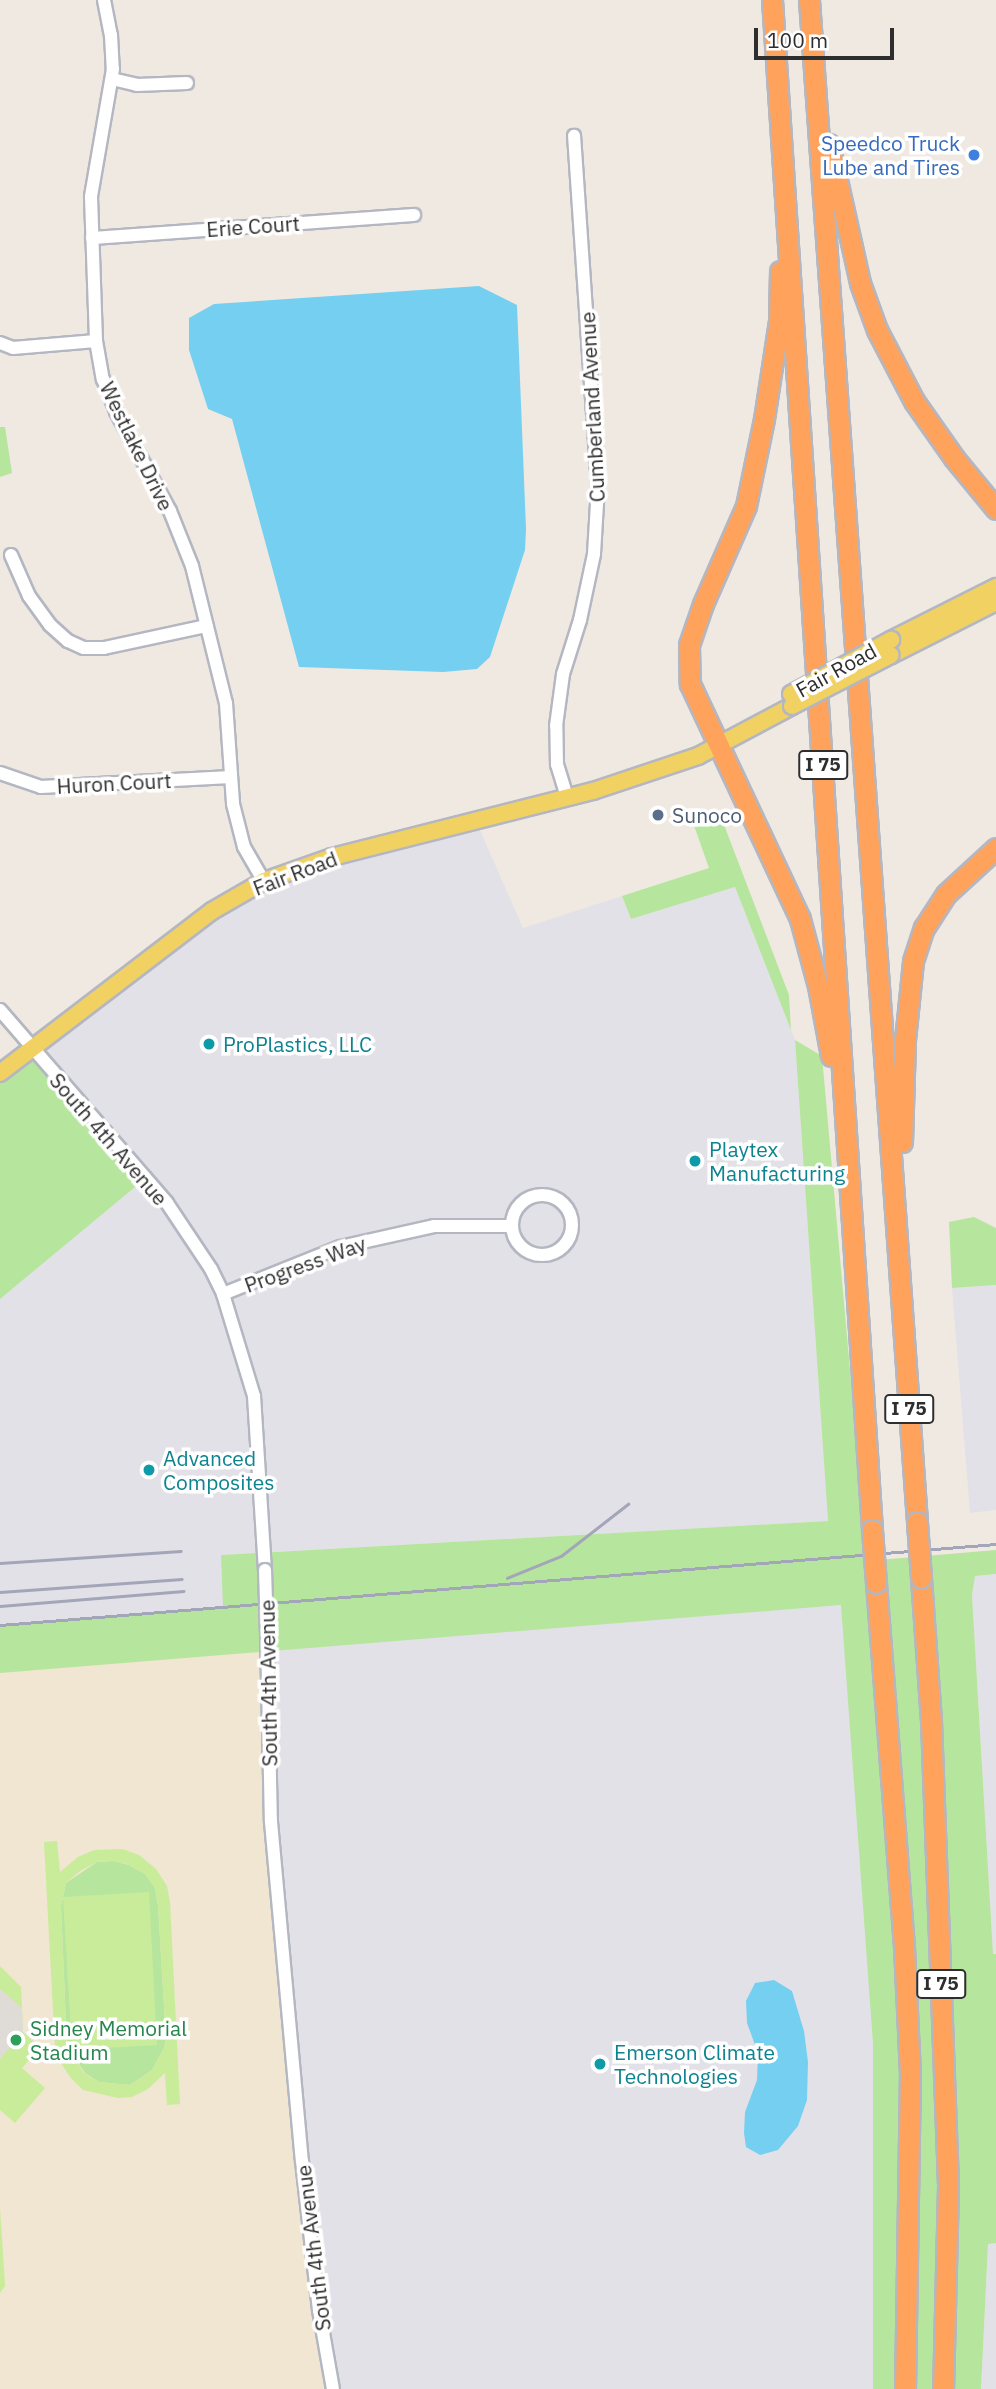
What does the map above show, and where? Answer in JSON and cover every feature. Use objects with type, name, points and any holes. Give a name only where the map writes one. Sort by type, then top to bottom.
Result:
[{"type":"highway","name":"I 75","points":[[772,0],[872,1530],[904,1947],[910,2072],[905,2389]]},
{"type":"highway","name":"I 75","points":[[809,0],[932,1721],[948,2187],[943,2389]]},
{"type":"highway","points":[[815,81],[860,284],[877,330],[914,401],[954,458],[996,509]]},
{"type":"highway","points":[[783,144],[779,321],[764,419],[746,506],[703,604],[689,645],[690,684],[800,919],[818,986],[834,1072],[855,1260]]},
{"type":"highway","points":[[902,1297],[900,1179],[904,1054],[913,961],[924,928],[946,894],[996,848]]},
{"type":"main road","name":"Fair Road","points":[[0,1073],[29,1047],[212,911],[264,881],[332,857],[567,797],[638,774],[717,740],[891,648],[996,587]]},
{"type":"main road","name":"Fair Road","points":[[891,648],[996,602]]},
{"type":"street","name":"Westlake Drive","points":[[104,0],[111,35],[112,79],[93,171],[92,238],[96,341],[103,379],[116,412],[170,510],[192,566],[226,704],[233,804],[244,847],[264,881]]},
{"type":"street","points":[[112,79],[137,85],[187,83]]},
{"type":"street","name":"Cumberland Avenue","points":[[567,797],[557,765],[556,726],[563,674],[580,620],[594,554],[598,487],[574,136]]},
{"type":"street","name":"Erie Court","points":[[92,238],[414,215]]},
{"type":"street","points":[[0,344],[13,348],[96,341]]},
{"type":"street","points":[[11,555],[29,596],[50,625],[68,641],[84,648],[104,648],[207,626]]},
{"type":"street","name":"Huron Court","points":[[0,773],[41,787],[231,777]]},
{"type":"street","name":"South 4th Avenue","points":[[0,1010],[29,1047],[167,1203],[211,1269],[223,1294],[254,1396],[265,1570],[271,1822],[302,2161],[319,2311],[333,2389]]},
{"type":"street","points":[[539,1195],[559,1199],[571,1214],[573,1224],[566,1245],[546,1255],[536,1255],[519,1245],[512,1226],[519,1205],[539,1195]]},
{"type":"street","name":"Progress Way","points":[[223,1294],[340,1247],[433,1226],[512,1226]]},
{"type":"shaded area","points":[[476,821],[523,928],[622,896],[631,919],[735,887],[795,1040],[828,1521],[222,1555],[224,1607],[0,1625],[0,1299],[146,1178],[29,1047],[264,881]]},
{"type":"shaded area","points":[[996,1285],[996,1510],[970,1513],[952,1288]]},
{"type":"shaded area","points":[[996,1574],[996,1954],[993,1954],[972,1595],[975,1576]]},
{"type":"shaded area","points":[[842,1605],[873,2044],[873,2389],[333,2389],[283,1948],[268,1650]]},
{"type":"shaded area","points":[[268,1650],[271,1822],[333,2389],[0,2389],[0,1673]]},
{"type":"shaded area","points":[[0,1989],[22,2008],[23,2032],[0,2059]]},
{"type":"shaded area","points":[[996,2243],[996,2389],[981,2389],[988,2244]]},
{"type":"green space","points":[[0,427],[5,427],[12,473],[0,477]]},
{"type":"green space","points":[[718,809],[789,995],[791,1030],[735,887],[631,919],[622,896],[709,868],[691,817]]},
{"type":"green space","points":[[795,1040],[822,1056],[867,1561],[996,1550],[996,1574],[975,1576],[972,1595],[993,1954],[996,1954],[996,2243],[988,2244],[981,2389],[873,2389],[873,2044],[841,1605],[0,1673],[0,1625],[223,1607],[221,1555],[828,1521]]},
{"type":"green space","points":[[29,1047],[146,1178],[0,1299],[0,1073]]},
{"type":"green space","points":[[974,1217],[996,1228],[996,1285],[952,1288],[949,1222]]},
{"type":"green space","points":[[57,1841],[60,1872],[78,1857],[94,1850],[122,1849],[139,1855],[156,1869],[167,1886],[180,2104],[167,2105],[165,2073],[148,2089],[132,2097],[118,2098],[83,2090],[61,2063],[55,2048],[44,1842]],"holes":[[[113,1861],[129,1865],[145,1874],[155,1888],[166,2039],[152,2070],[130,2085],[99,2082],[84,2073],[67,2047],[61,1906],[66,1883],[97,1862]]]},
{"type":"green space","points":[[113,1861],[129,1865],[145,1874],[155,1888],[158,1906],[166,2039],[152,2070],[130,2085],[99,2082],[85,2073],[67,2047],[61,1906],[66,1883],[97,1862]]},
{"type":"green space","points":[[149,1892],[157,2045],[72,2050],[63,1897]]},
{"type":"green space","name":"Sidney Memorial Stadium","points":[[0,1966],[21,1987],[23,2032],[40,2047],[22,2068],[45,2088],[15,2123],[0,2110]]},
{"type":"green space","points":[[0,2208],[5,2286],[0,2293]]},
{"type":"water","points":[[479,286],[517,305],[526,529],[525,550],[490,657],[477,669],[443,672],[299,667],[232,419],[208,409],[189,350],[189,318],[214,304]]},
{"type":"water","points":[[774,1980],[792,1991],[804,2031],[808,2062],[807,2100],[798,2126],[778,2150],[760,2155],[746,2147],[744,2133],[745,2112],[757,2080],[758,2053],[747,2023],[746,2001],[755,1983]]},
{"type":"railway","points":[[507,1578],[561,1556],[628,1504]]},
{"type":"railway","points":[[0,1625],[996,1544]]},
{"type":"railway","points":[[0,1563],[181,1551]]},
{"type":"railway","points":[[0,1592],[182,1579]]},
{"type":"railway","points":[[0,1606],[183,1591]]},
{"type":"place","name":"Speedco Truck Lube and Tires","points":[[974,155]]},
{"type":"place","name":"Sunoco","points":[[658,815]]},
{"type":"place","name":"ProPlastics, LLC","points":[[209,1044]]},
{"type":"place","name":"Playtex Manufacturing","points":[[695,1161]]},
{"type":"place","name":"Advanced Composites","points":[[149,1470]]},
{"type":"place","name":"Sidney Memorial Stadium","points":[[16,2040]]},
{"type":"place","name":"Emerson Climate Technologies","points":[[600,2064]]}]
